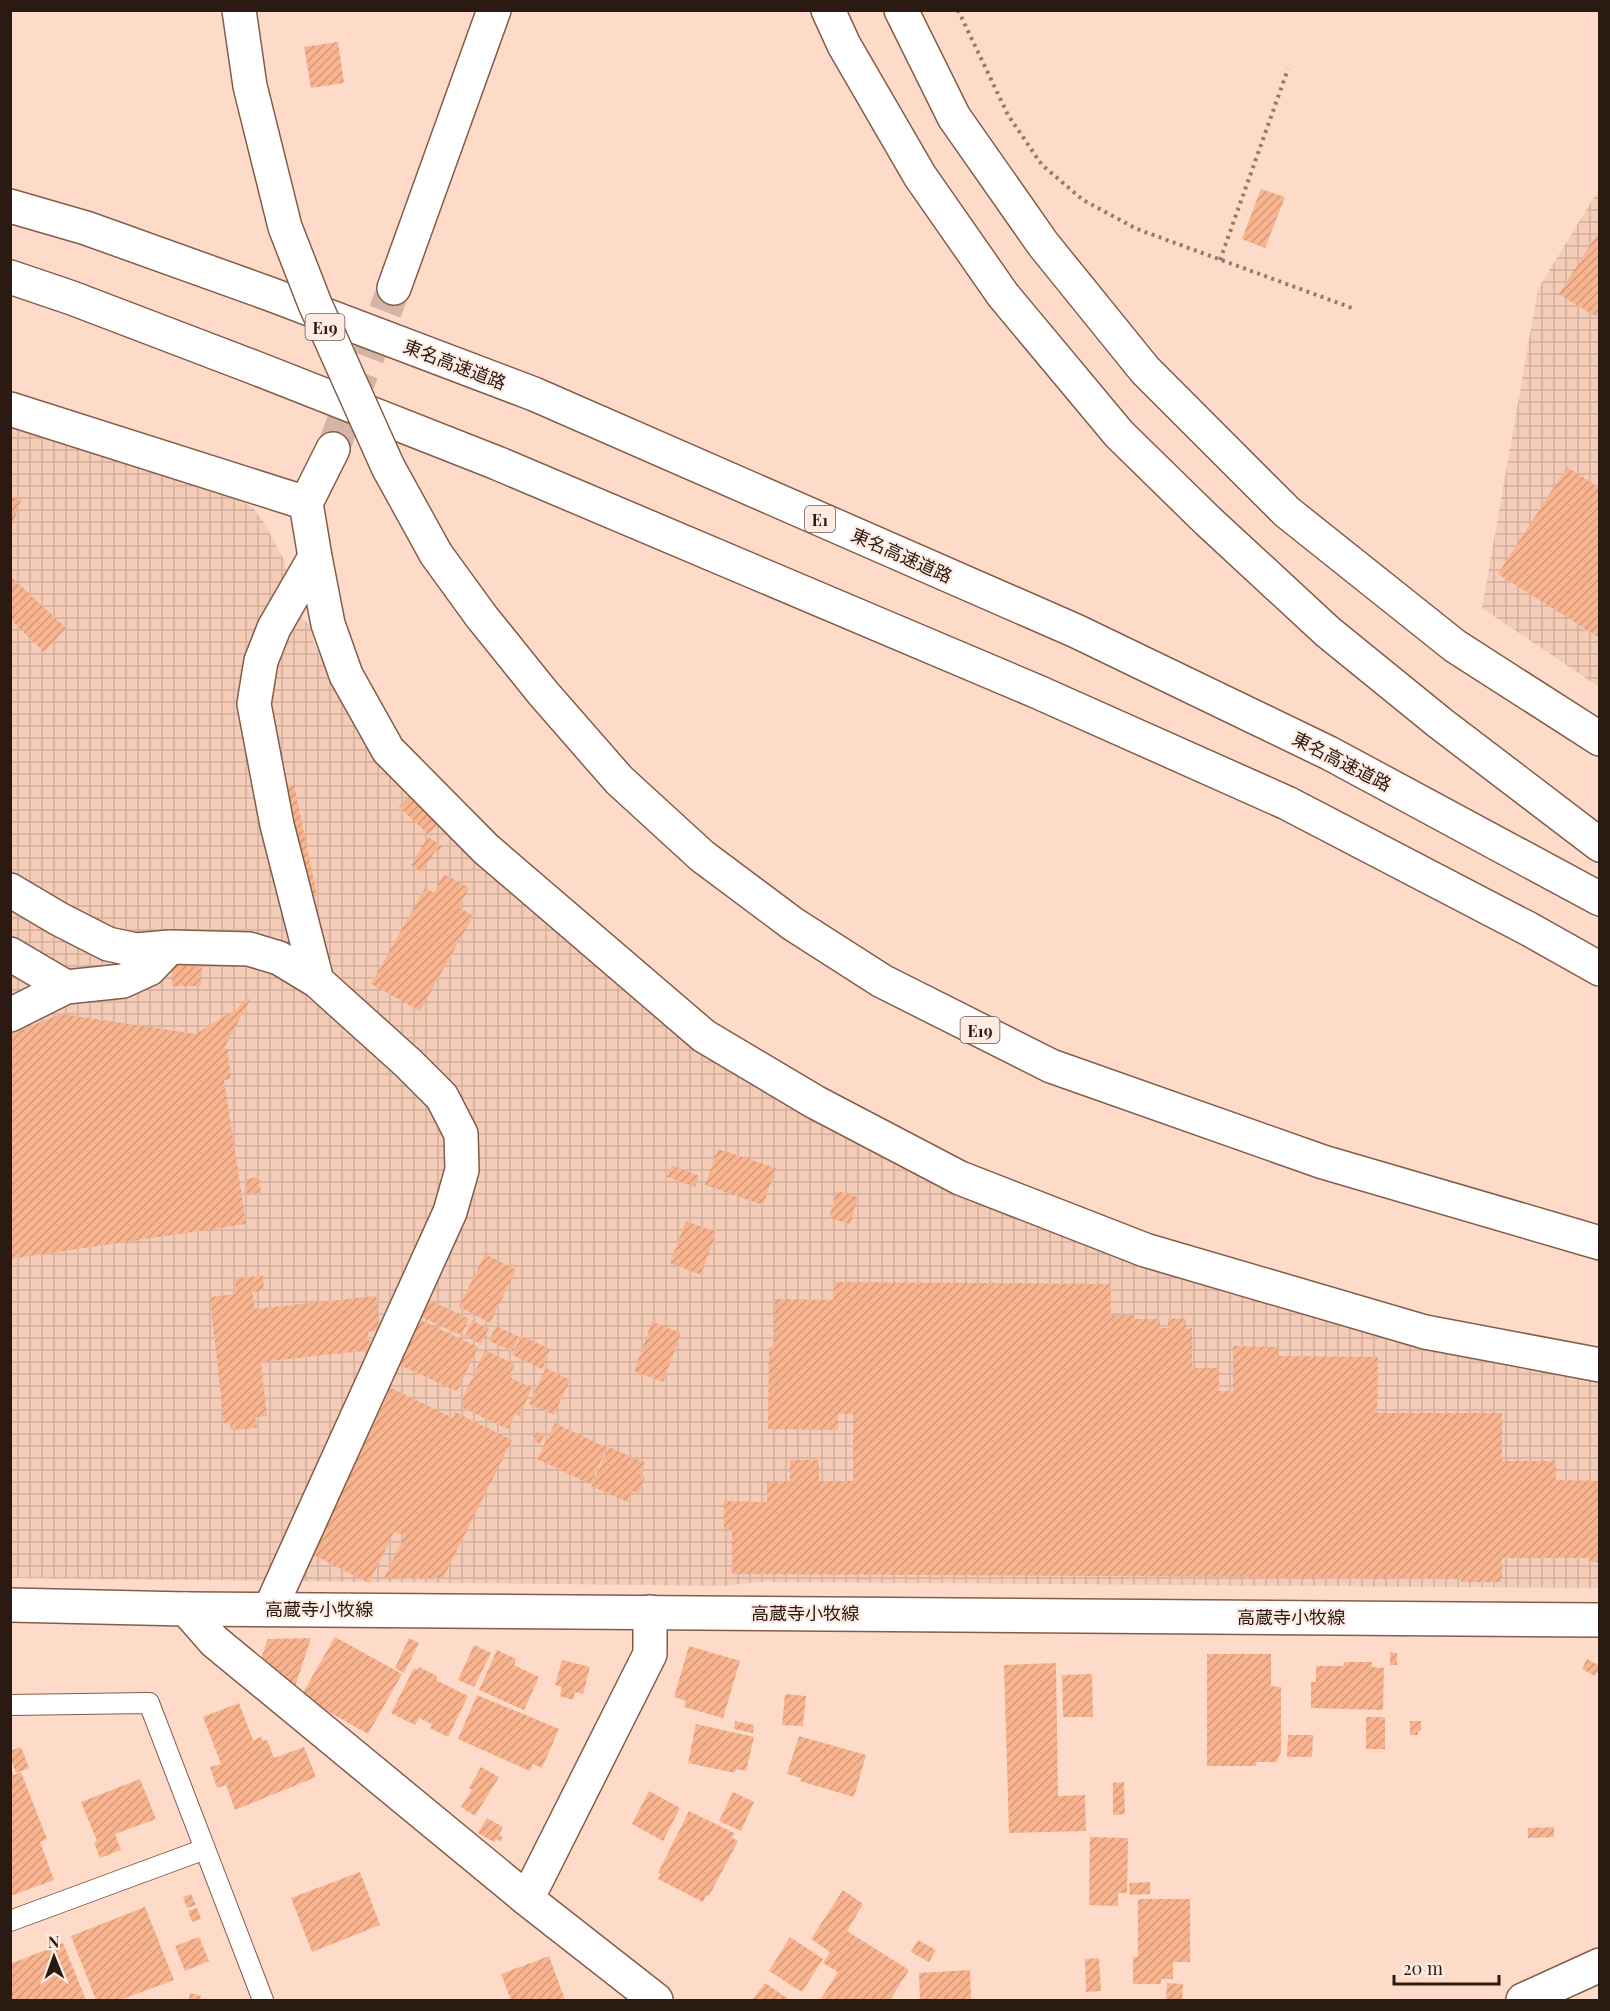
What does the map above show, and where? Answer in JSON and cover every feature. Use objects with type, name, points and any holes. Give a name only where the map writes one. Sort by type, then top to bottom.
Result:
[{"type":"main road","name":"E19","points":[[239,10],[250,86],[285,226],[315,304],[388,467],[436,554],[481,616],[543,693],[619,780],[702,856],[793,924],[882,981],[1051,1066],[1323,1162],[1599,1244]]},
{"type":"main road","points":[[394,288],[494,10]]},
{"type":"main road","points":[[828,10],[844,45],[920,176],[1003,295],[1119,434],[1208,521],[1328,632],[1440,723],[1599,845]]},
{"type":"main road","points":[[901,10],[954,117],[1043,244],[1145,370],[1287,512],[1455,646],[1599,739]]},
{"type":"main road","name":"東名高速道路","points":[[10,206],[86,228],[238,282],[545,398],[1076,631],[1329,753],[1599,899]]},
{"type":"main road","points":[[10,278],[72,298],[497,463],[1038,692],[1287,803],[1527,928],[1599,969]]},
{"type":"main road","points":[[10,409],[306,503]]},
{"type":"main road","points":[[333,448],[306,503],[315,557],[328,624],[346,675],[388,750],[486,849],[704,1036],[815,1102],[960,1178],[1145,1250],[1425,1332],[1599,1365]]},
{"type":"main road","points":[[315,557],[274,627],[261,661],[254,704],[279,836],[317,981]]},
{"type":"main road","points":[[10,890],[59,920],[108,944],[136,950],[170,947],[249,949],[279,958],[317,981],[408,1063],[442,1097],[461,1134],[462,1170],[450,1212],[270,1609]]},
{"type":"main road","points":[[10,1015],[66,987],[123,981],[149,969],[170,947]]},
{"type":"main road","points":[[10,954],[66,987]]},
{"type":"main road","name":"高蔵寺小牧線","points":[[10,1605],[186,1609],[1599,1620]]},
{"type":"main road","points":[[186,1609],[214,1641],[527,1899],[656,2001]]},
{"type":"main road","points":[[527,1899],[650,1653],[650,1612]]},
{"type":"main road","points":[[1523,2001],[1599,1965]]},
{"type":"lane","points":[[10,1705],[149,1703],[263,2001]]},
{"type":"lane","points":[[10,1921],[205,1849]]},
{"type":"path","points":[[958,10],[1008,115],[1042,165],[1083,200],[1137,229],[1352,308]]},
{"type":"path","points":[[1220,260],[1288,69]]},
{"type":"shaded area","points":[[1599,189],[1599,687],[1482,608],[1538,289]]},
{"type":"shaded area","points":[[10,422],[237,498],[254,509],[265,524],[285,562],[289,586],[298,615],[311,626],[313,641],[342,702],[715,1056],[1340,1322],[1599,1381],[1599,1588],[755,1582],[726,1586],[11,1578]]},
{"type":"building","points":[[338,42],[344,83],[311,88],[304,47]]},
{"type":"building","points":[[1261,189],[1285,197],[1265,248],[1242,239]]},
{"type":"building","points":[[1600,230],[1600,319],[1559,294]]},
{"type":"building","points":[[1567,467],[1600,488],[1600,638],[1498,574]]},
{"type":"building","points":[[10,497],[21,500],[11,529],[10,529]]},
{"type":"building","points":[[10,576],[66,628],[44,652],[10,619]]},
{"type":"building","points":[[294,785],[317,896],[306,898],[282,787]]},
{"type":"building","points":[[411,795],[439,824],[428,834],[399,807]]},
{"type":"building","points":[[428,837],[442,846],[438,852],[436,850],[422,872],[411,865]]},
{"type":"building","points":[[444,874],[469,888],[459,907],[473,916],[420,1011],[371,984],[425,888],[434,893]]},
{"type":"building","points":[[172,962],[202,963],[201,986],[172,986]]},
{"type":"building","points":[[247,997],[250,1000],[224,1048],[229,1050],[231,1079],[224,1080],[246,1224],[10,1259],[10,1034],[62,1014],[196,1034],[237,1009]]},
{"type":"building","points":[[718,1149],[776,1168],[763,1205],[705,1185]]},
{"type":"building","points":[[672,1165],[699,1176],[695,1187],[667,1177]]},
{"type":"building","points":[[259,1177],[261,1193],[247,1194],[246,1179]]},
{"type":"building","points":[[837,1191],[858,1197],[850,1224],[829,1218]]},
{"type":"building","points":[[686,1221],[716,1232],[701,1275],[670,1263]]},
{"type":"building","points":[[485,1254],[516,1270],[490,1323],[459,1307]]},
{"type":"building","points":[[263,1276],[264,1291],[252,1292],[255,1309],[376,1296],[380,1330],[368,1332],[371,1350],[261,1362],[267,1416],[255,1417],[257,1428],[231,1430],[230,1422],[224,1423],[210,1297],[236,1294],[235,1278]]},
{"type":"building","points":[[833,1282],[1111,1284],[1111,1315],[1133,1315],[1133,1319],[1160,1319],[1160,1328],[1168,1328],[1168,1318],[1186,1319],[1186,1329],[1192,1328],[1192,1368],[1219,1368],[1219,1391],[1233,1391],[1233,1346],[1277,1347],[1277,1356],[1378,1357],[1377,1413],[1502,1413],[1502,1461],[1556,1461],[1556,1480],[1600,1481],[1599,1562],[1589,1562],[1589,1558],[1502,1558],[1502,1582],[1461,1582],[1461,1578],[732,1574],[732,1529],[724,1529],[724,1501],[767,1502],[767,1482],[790,1482],[790,1460],[819,1460],[819,1481],[853,1481],[853,1414],[838,1414],[838,1430],[768,1429],[769,1347],[774,1347],[775,1299],[833,1300]]},
{"type":"building","points":[[427,1299],[469,1319],[461,1335],[419,1316]]},
{"type":"building","points":[[418,1319],[478,1347],[457,1391],[397,1364]]},
{"type":"building","points":[[472,1321],[489,1328],[481,1344],[465,1336]]},
{"type":"building","points":[[652,1322],[681,1333],[663,1382],[634,1371]]},
{"type":"building","points":[[496,1326],[519,1337],[513,1351],[489,1341]]},
{"type":"building","points":[[521,1336],[550,1349],[542,1369],[512,1355]]},
{"type":"building","points":[[485,1350],[515,1364],[509,1377],[532,1388],[519,1416],[515,1414],[508,1429],[461,1407]]},
{"type":"building","points":[[546,1368],[570,1380],[554,1415],[529,1404]]},
{"type":"building","points":[[391,1388],[453,1418],[455,1412],[512,1440],[443,1578],[384,1578],[405,1535],[394,1532],[369,1583],[312,1554]]},
{"type":"building","points":[[555,1423],[607,1448],[590,1484],[537,1459]]},
{"type":"building","points":[[537,1432],[544,1435],[540,1444],[533,1440]]},
{"type":"building","points":[[609,1447],[645,1463],[640,1474],[645,1477],[638,1494],[632,1491],[627,1502],[591,1486]]},
{"type":"building","points":[[335,1637],[402,1674],[368,1734],[301,1696]]},
{"type":"building","points":[[311,1638],[295,1687],[260,1661],[268,1639]]},
{"type":"building","points":[[409,1638],[419,1643],[404,1673],[395,1668]]},
{"type":"building","points":[[474,1645],[491,1653],[474,1687],[458,1680]]},
{"type":"building","points":[[689,1646],[740,1661],[723,1718],[684,1707],[686,1701],[674,1697]]},
{"type":"building","points":[[497,1650],[516,1659],[514,1665],[539,1677],[524,1710],[479,1690]]},
{"type":"building","points":[[1390,1652],[1397,1653],[1397,1665],[1390,1665]]},
{"type":"building","points":[[1207,1654],[1271,1654],[1271,1686],[1281,1687],[1281,1752],[1276,1762],[1256,1762],[1256,1766],[1207,1766]]},
{"type":"building","points":[[1587,1659],[1600,1666],[1595,1676],[1582,1669]]},
{"type":"building","points":[[562,1660],[590,1667],[583,1694],[575,1692],[573,1700],[560,1696],[562,1687],[555,1685]]},
{"type":"building","points":[[1344,1662],[1372,1662],[1372,1667],[1384,1668],[1383,1710],[1311,1708],[1311,1682],[1316,1682],[1316,1666],[1343,1666]]},
{"type":"building","points":[[1056,1663],[1058,1796],[1085,1795],[1086,1831],[1009,1833],[1004,1665]]},
{"type":"building","points":[[419,1667],[437,1676],[436,1680],[468,1696],[448,1737],[430,1728],[432,1724],[419,1718],[415,1725],[391,1713],[414,1668],[418,1670]]},
{"type":"building","points":[[1092,1674],[1093,1717],[1063,1717],[1062,1675]]},
{"type":"building","points":[[785,1694],[806,1696],[803,1726],[782,1725]]},
{"type":"building","points":[[477,1695],[559,1729],[542,1768],[533,1764],[530,1771],[458,1739]]},
{"type":"building","points":[[239,1703],[253,1740],[261,1737],[263,1741],[267,1740],[274,1758],[304,1747],[316,1777],[235,1810],[226,1785],[217,1788],[210,1767],[221,1764],[203,1717]]},
{"type":"building","points":[[1366,1717],[1385,1717],[1385,1749],[1366,1749]]},
{"type":"building","points":[[735,1721],[754,1725],[753,1733],[734,1729]]},
{"type":"building","points":[[1410,1721],[1421,1721],[1421,1730],[1418,1731],[1418,1735],[1410,1735]]},
{"type":"building","points":[[696,1724],[754,1737],[746,1771],[736,1769],[735,1773],[688,1763]]},
{"type":"building","points":[[1288,1735],[1313,1735],[1312,1757],[1287,1757]]},
{"type":"building","points":[[799,1736],[866,1755],[854,1797],[800,1781],[801,1778],[787,1774]]},
{"type":"building","points":[[21,1747],[29,1768],[16,1773],[10,1758],[10,1751]]},
{"type":"building","points":[[10,1766],[14,1775],[21,1772],[47,1839],[40,1842],[54,1880],[10,1896]]},
{"type":"building","points":[[481,1767],[499,1777],[475,1816],[461,1807],[472,1790],[469,1788]]},
{"type":"building","points":[[140,1779],[156,1819],[115,1834],[121,1850],[100,1858],[94,1842],[97,1841],[81,1802]]},
{"type":"building","points":[[1124,1782],[1125,1814],[1113,1815],[1113,1783]]},
{"type":"building","points":[[649,1791],[680,1808],[663,1841],[632,1824]]},
{"type":"building","points":[[733,1792],[754,1802],[741,1831],[719,1821]]},
{"type":"building","points":[[689,1811],[734,1833],[732,1838],[738,1841],[709,1896],[706,1895],[703,1902],[658,1879],[661,1874],[658,1873]]},
{"type":"building","points":[[487,1818],[503,1827],[499,1835],[503,1837],[500,1841],[496,1839],[494,1842],[478,1833]]},
{"type":"building","points":[[1554,1827],[1554,1837],[1528,1838],[1528,1828]]},
{"type":"building","points":[[1090,1837],[1128,1838],[1127,1893],[1118,1893],[1118,1906],[1089,1905]]},
{"type":"building","points":[[360,1872],[380,1925],[312,1952],[291,1898]]},
{"type":"building","points":[[1150,1882],[1150,1894],[1130,1895],[1129,1883]]},
{"type":"building","points":[[843,1890],[863,1904],[847,1931],[909,1970],[890,2000],[820,2000],[838,1972],[823,1963],[830,1952],[811,1939]]},
{"type":"building","points":[[191,1894],[196,1905],[187,1908],[183,1897]]},
{"type":"building","points":[[1138,1899],[1190,1899],[1190,1962],[1173,1962],[1173,1979],[1161,1979],[1161,1984],[1133,1984],[1133,1957],[1138,1957]]},
{"type":"building","points":[[145,1907],[174,1980],[120,2000],[96,2000],[71,1936]]},
{"type":"building","points":[[197,1908],[201,1919],[192,1922],[188,1911]]},
{"type":"building","points":[[199,1937],[209,1961],[185,1971],[175,1946]]},
{"type":"building","points":[[790,1937],[823,1959],[802,1992],[769,1971]]},
{"type":"building","points":[[918,1940],[936,1950],[929,1962],[911,1952]]},
{"type":"building","points":[[63,1943],[86,2000],[10,2000],[10,1964]]},
{"type":"building","points":[[549,1956],[565,2000],[511,2000],[501,1974]]},
{"type":"building","points":[[1099,1958],[1101,1991],[1086,1992],[1085,1959]]},
{"type":"building","points":[[970,1970],[971,2000],[920,2000],[919,1973]]},
{"type":"building","points":[[765,1983],[790,2000],[752,2000]]},
{"type":"building","points":[[1167,1983],[1183,1984],[1182,2000],[1166,2000]]},
{"type":"building","points":[[190,1993],[201,1996],[200,2000],[189,2000]]},
{"type":"tunnel","points":[[333,449],[394,288]]}]
